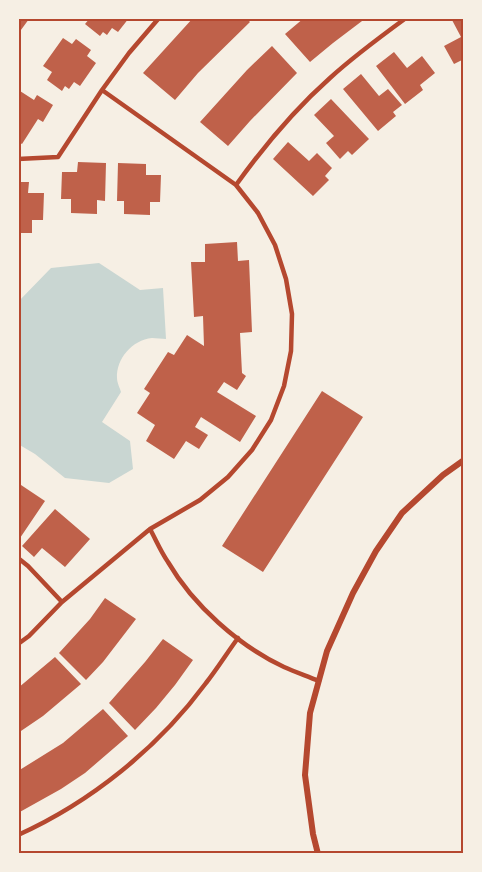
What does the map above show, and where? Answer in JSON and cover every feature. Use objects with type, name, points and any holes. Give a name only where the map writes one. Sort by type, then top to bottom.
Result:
[{"type":"street","points":[[318,854],[312,834],[306,775],[310,713],[327,651],[353,593],[376,551],[402,513],[443,475],[464,460]]},
{"type":"lane","points":[[18,159],[58,157],[102,90],[159,18]]},
{"type":"lane","points":[[236,185],[258,154],[292,115],[330,78],[370,44],[406,18]]},
{"type":"lane","points":[[18,644],[29,636],[62,602],[150,529],[200,500],[228,477],[252,450],[271,420],[284,386],[291,351],[292,315],[286,279],[275,245],[258,213],[236,185],[102,90]]},
{"type":"lane","points":[[150,529],[168,563],[191,595],[218,623],[249,646],[283,666],[319,681]]},
{"type":"lane","points":[[18,558],[62,602]]},
{"type":"lane","points":[[18,835],[84,799],[129,765],[170,727],[199,693],[238,638]]},
{"type":"shaded area","points":[[99,263],[140,290],[163,288],[166,339],[152,338],[138,342],[119,364],[117,378],[121,392],[102,422],[130,441],[133,469],[109,483],[65,478],[35,454],[18,444],[18,302],[51,268]]},
{"type":"building","points":[[18,18],[29,19],[18,34]]},
{"type":"building","points":[[90,18],[129,18],[118,32],[112,28],[107,35],[103,32],[100,36],[85,24]]},
{"type":"building","points":[[193,18],[246,18],[250,22],[198,73],[175,100],[143,73]]},
{"type":"building","points":[[304,18],[366,18],[310,62],[285,34]]},
{"type":"building","points":[[464,18],[464,59],[454,64],[444,46],[461,37],[452,20]]},
{"type":"building","points":[[63,38],[72,44],[76,39],[91,50],[87,56],[96,63],[80,86],[74,82],[69,89],[65,86],[62,91],[47,80],[52,72],[43,66]]},
{"type":"building","points":[[272,46],[297,73],[228,146],[200,122]]},
{"type":"building","points":[[394,52],[407,68],[422,56],[435,73],[420,85],[423,90],[405,104],[376,66]]},
{"type":"building","points":[[361,74],[379,96],[388,89],[402,105],[393,112],[396,116],[378,131],[343,89]]},
{"type":"building","points":[[20,91],[34,100],[37,95],[53,105],[43,122],[38,119],[22,144],[18,142],[18,94]]},
{"type":"building","points":[[331,99],[369,139],[352,155],[348,151],[340,159],[326,143],[334,136],[314,115]]},
{"type":"building","points":[[288,142],[309,161],[317,153],[332,168],[325,176],[329,180],[313,196],[273,159]]},
{"type":"building","points":[[78,162],[106,163],[105,201],[97,200],[97,214],[71,213],[71,199],[61,199],[62,172],[77,172]]},
{"type":"building","points":[[118,163],[146,164],[146,175],[161,175],[160,202],[150,202],[150,215],[124,214],[124,201],[117,201]]},
{"type":"building","points":[[18,182],[29,182],[28,193],[44,193],[43,220],[32,220],[32,233],[18,233]]},
{"type":"building","points":[[237,242],[238,261],[249,260],[252,332],[240,333],[242,373],[246,376],[237,390],[224,382],[217,392],[256,416],[240,442],[201,417],[195,427],[208,435],[199,449],[186,441],[174,459],[146,441],[155,425],[137,413],[150,393],[144,389],[168,352],[174,355],[187,335],[204,346],[203,316],[194,317],[191,262],[205,262],[205,244]]},
{"type":"building","points":[[322,391],[363,417],[263,572],[222,546]]},
{"type":"building","points":[[18,483],[45,501],[18,541]]},
{"type":"building","points":[[55,509],[90,539],[65,567],[42,548],[34,557],[22,546]]},
{"type":"building","points":[[105,598],[136,619],[86,680],[59,653],[90,619]]},
{"type":"building","points":[[163,639],[193,660],[156,708],[135,730],[109,703]]},
{"type":"building","points":[[55,657],[81,684],[43,716],[18,733],[18,688]]},
{"type":"building","points":[[103,709],[128,736],[85,773],[18,813],[18,771],[63,743]]}]
